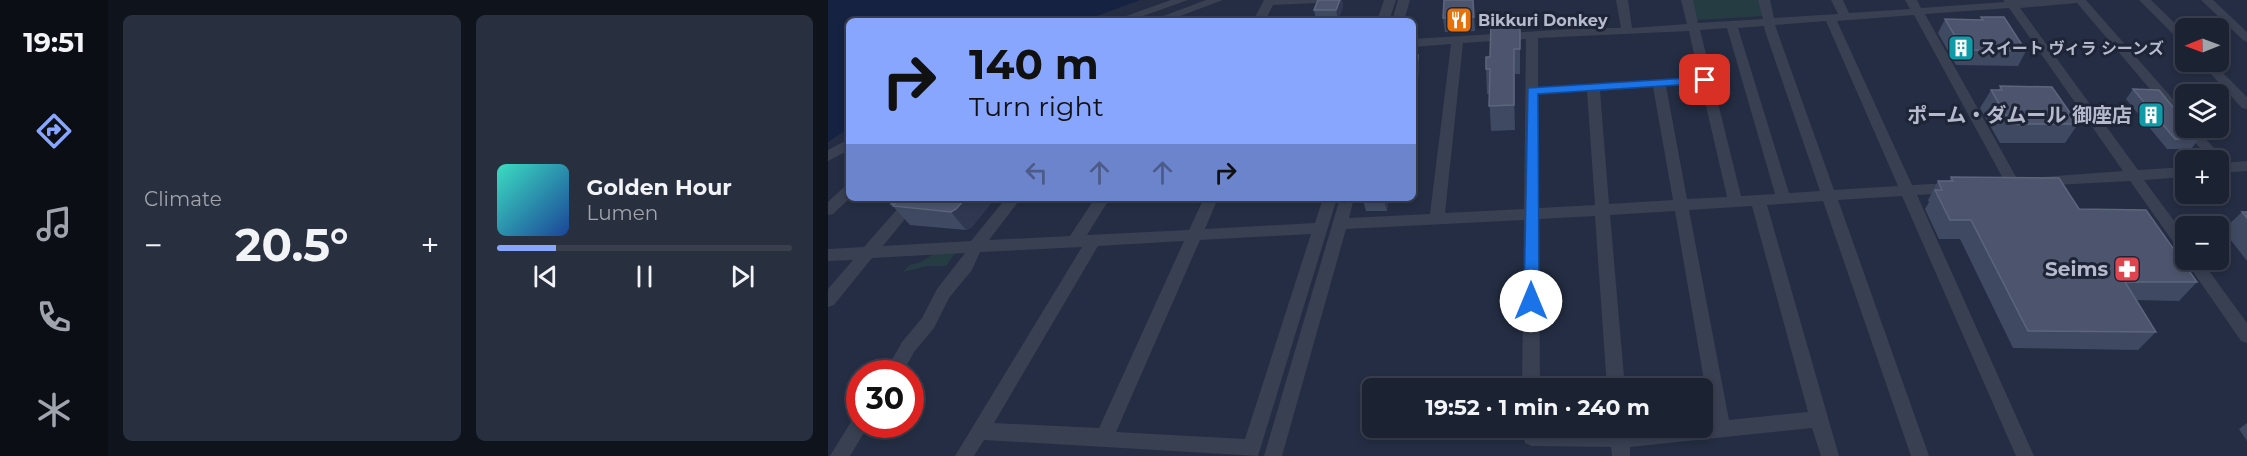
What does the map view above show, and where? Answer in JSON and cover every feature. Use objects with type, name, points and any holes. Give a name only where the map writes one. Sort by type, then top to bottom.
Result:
[{"type":"street","points":[[1127,18],[1182,0]]},
{"type":"street","points":[[1165,18],[1217,0]]},
{"type":"street","points":[[1260,18],[1269,1],[1317,0]]},
{"type":"street","points":[[1384,18],[1390,0]]},
{"type":"street","points":[[1399,18],[1404,0]]},
{"type":"street","points":[[1622,0],[1627,32]]},
{"type":"street","points":[[1687,0],[1735,202]]},
{"type":"street","points":[[1764,0],[1769,22],[1828,195],[1920,456]]},
{"type":"street","points":[[1837,0],[1838,18],[1907,190],[2025,456]]},
{"type":"street","points":[[1416,43],[1732,26],[1838,18],[1914,6],[2079,0],[2175,110]]},
{"type":"street","points":[[2145,0],[2175,30]]},
{"type":"street","points":[[2207,0],[2247,38]]},
{"type":"street","points":[[2010,2],[2175,234]]},
{"type":"street","points":[[1914,6],[2007,184],[2175,173]]},
{"type":"street","points":[[1732,26],[1783,198]]},
{"type":"street","points":[[1532,35],[1532,378]]},
{"type":"street","points":[[1437,219],[1457,40]]},
{"type":"street","points":[[2216,72],[2247,105]]},
{"type":"street","points":[[1533,90],[1705,80]]},
{"type":"street","points":[[1659,83],[1721,428]]},
{"type":"street","points":[[1593,86],[1615,378]]},
{"type":"street","points":[[2197,138],[2207,150]]},
{"type":"street","points":[[828,156],[846,146]]},
{"type":"street","points":[[2229,165],[2247,166]]},
{"type":"street","points":[[1340,224],[1965,187]]},
{"type":"street","points":[[828,210],[846,194]]},
{"type":"street","points":[[1758,200],[1830,456]]},
{"type":"street","points":[[828,300],[866,252],[912,201]]},
{"type":"street","points":[[901,360],[908,347],[928,323],[943,294],[966,266],[976,246],[1012,201]]},
{"type":"street","points":[[1075,241],[1101,201]]},
{"type":"street","points":[[1104,437],[1210,201]]},
{"type":"street","points":[[980,431],[1104,437],[1111,441],[1250,452],[1329,201]]},
{"type":"street","points":[[1273,456],[1346,201]]},
{"type":"street","points":[[828,255],[1321,228]]},
{"type":"street","points":[[964,456],[1094,240]]},
{"type":"street","points":[[2200,270],[2247,336]]},
{"type":"street","points":[[1554,438],[1620,441],[1721,428],[1819,419]]},
{"type":"street","points":[[839,456],[850,438]]},
{"type":"shaded area","points":[[1692,0],[1759,0],[1764,16],[1697,20]]},
{"type":"shaded area","points":[[956,252],[946,266],[927,266],[903,272],[909,265],[921,262],[935,253]]},
{"type":"water","points":[[828,0],[1140,0],[1091,18],[846,18],[846,130],[828,142]]},
{"type":"building","points":[[1318,0],[1340,0],[1336,10],[1314,10]]},
{"type":"building","points":[[1444,0],[1473,0],[1474,17],[1443,18]]},
{"type":"building","points":[[1981,17],[2004,17],[2026,51],[1963,50],[1945,19],[1983,20]]},
{"type":"building","points":[[1491,25],[1520,25],[1520,49],[1514,49],[1514,105],[1489,106],[1490,69],[1486,69],[1486,57],[1490,57]]},
{"type":"building","points":[[1416,55],[1418,55],[1416,79]]},
{"type":"building","points":[[2000,86],[2052,87],[2078,124],[2011,124],[1991,90],[2002,90]]},
{"type":"building","points":[[2133,89],[2159,90],[2175,110],[2175,138],[2199,139],[2175,139]]},
{"type":"building","points":[[1951,177],[2059,178],[2079,209],[2146,210],[2175,251],[2175,270],[2188,270],[2197,282],[2125,282],[2156,332],[2028,331],[1971,220],[1950,220],[1935,190],[1942,190],[1938,181],[1953,181]]},
{"type":"building","points":[[894,201],[963,201],[951,212],[891,204]]},
{"type":"place","name":"Bikkuri Donkey","points":[[1459,20]]},
{"type":"place","name":"スイート ヴィラ シーンズ","points":[[1961,48]]},
{"type":"place","name":"ポーム・ダムール 御座店","points":[[2151,115]]},
{"type":"place","name":"Seims","points":[[2127,269]]},
{"type":"route","points":[[1531,301],[1533,90],[1705,80]]}]
